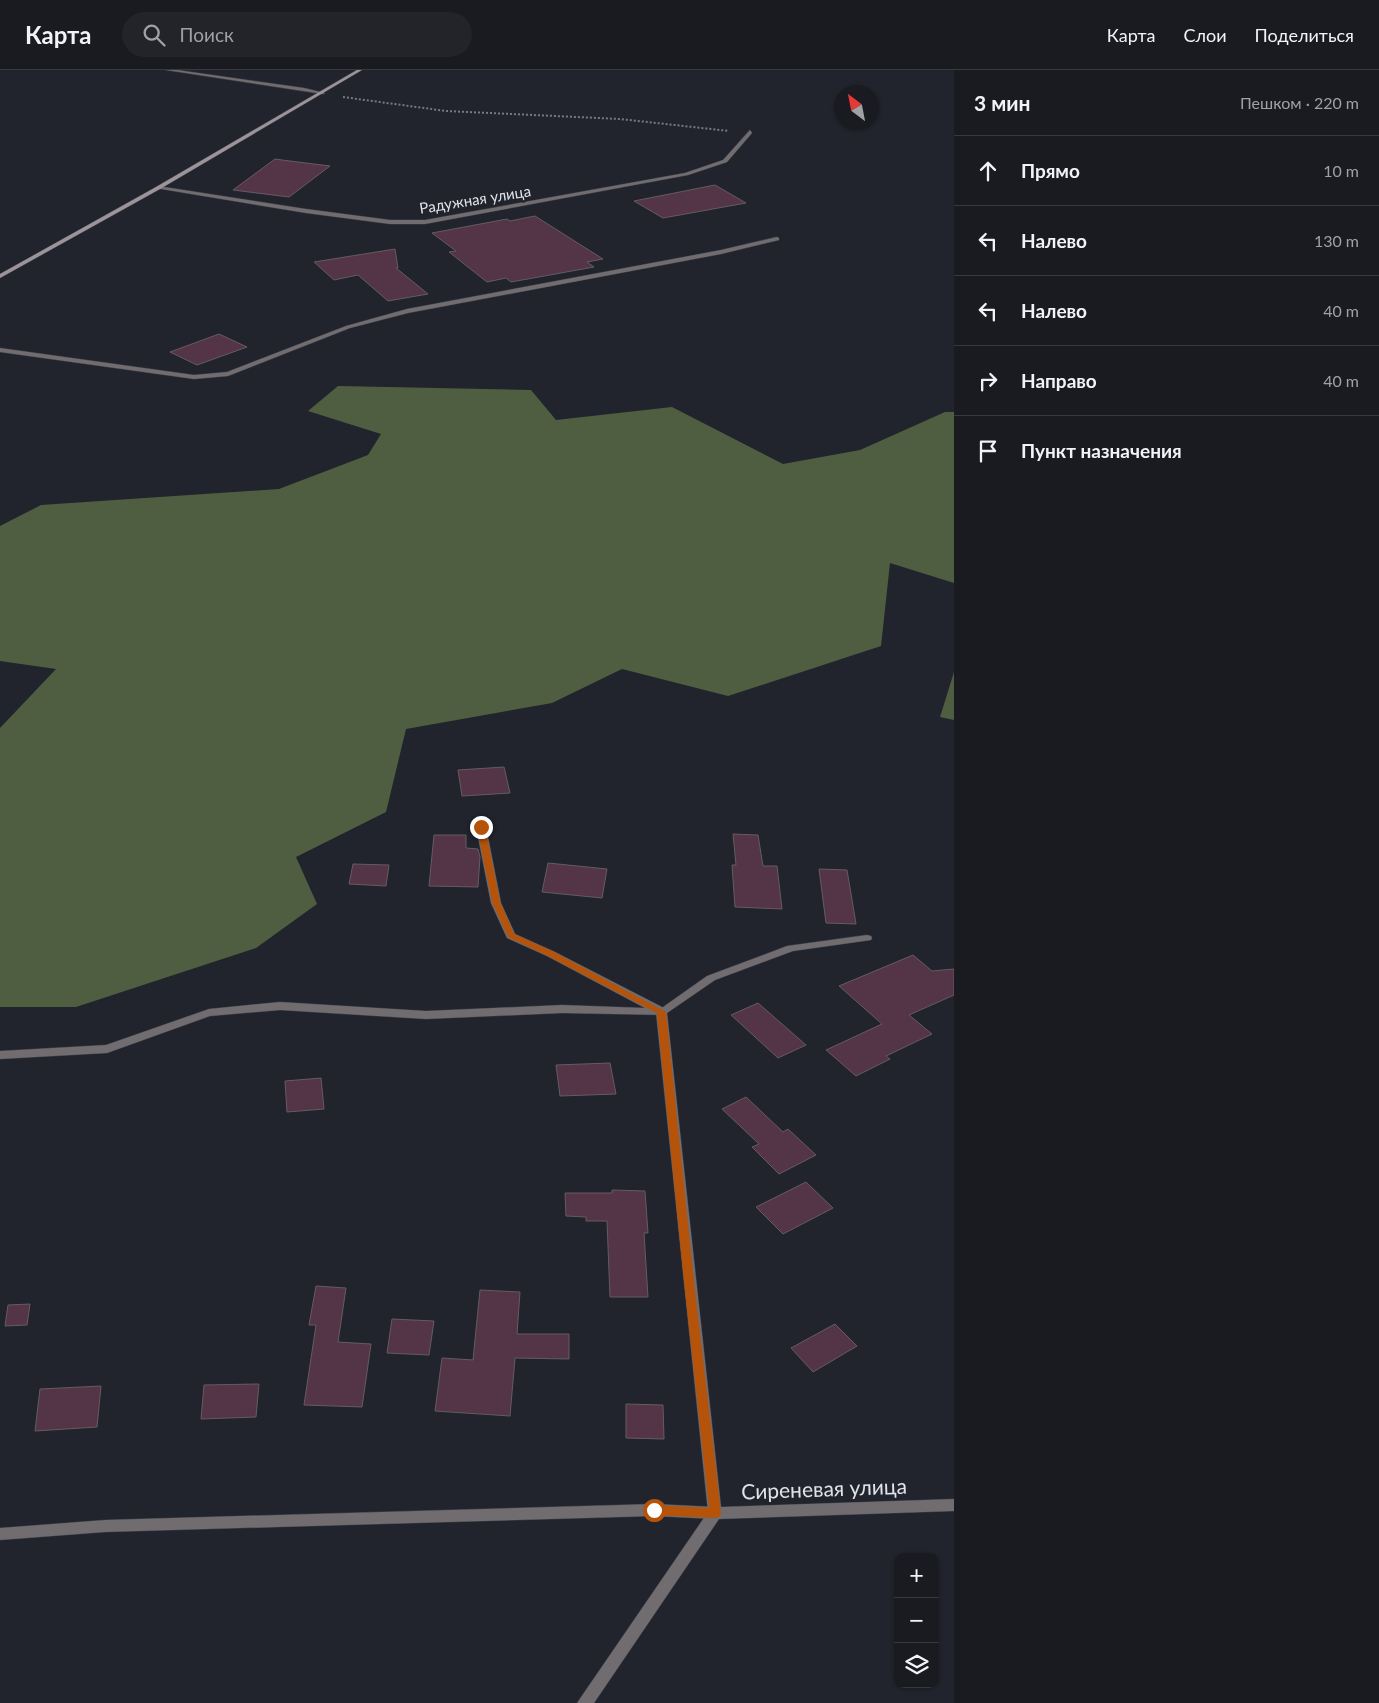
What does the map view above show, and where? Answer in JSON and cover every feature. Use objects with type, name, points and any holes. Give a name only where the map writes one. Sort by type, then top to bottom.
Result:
[{"type":"street","points":[[168,70],[210,78],[272,84],[323,93]]},
{"type":"street","points":[[0,276],[158,188],[360,70]]},
{"type":"street","name":"Радужная улица","points":[[158,188],[184,194],[325,214],[390,222],[425,222],[686,174],[725,161],[750,132]]},
{"type":"street","points":[[0,350],[194,377],[228,374],[348,327],[407,311],[720,252],[777,239]]},
{"type":"street","points":[[481,827],[496,902],[511,936],[551,954],[661,1012]]},
{"type":"street","points":[[0,1055],[107,1049],[209,1013],[280,1006],[426,1015],[562,1009],[661,1012],[711,978],[791,948],[867,938]]},
{"type":"street","points":[[585,1703],[715,1513],[661,1012]]},
{"type":"street","name":"Сиреневая улица","points":[[0,1534],[105,1526],[654,1510],[715,1513],[954,1504]]},
{"type":"path","points":[[323,93],[363,102],[434,111],[622,119],[658,122],[703,130],[750,132]]},
{"type":"green space","points":[[338,386],[531,390],[556,420],[672,407],[783,464],[860,450],[945,412],[954,412],[954,583],[890,563],[881,646],[728,696],[622,669],[552,703],[406,729],[386,812],[296,857],[317,904],[256,948],[76,1007],[0,1007],[0,728],[56,669],[0,661],[0,526],[41,505],[279,489],[368,455],[381,434],[308,411]]},
{"type":"green space","points":[[954,672],[954,720],[940,717]]},
{"type":"building","points":[[275,159],[330,166],[289,197],[233,190]]},
{"type":"building","points":[[715,185],[746,203],[663,218],[634,201]]},
{"type":"building","points":[[535,216],[603,259],[587,262],[594,267],[511,282],[506,278],[487,282],[449,252],[456,251],[432,233],[507,219],[510,221]]},
{"type":"building","points":[[395,249],[398,268],[396,268],[428,294],[388,301],[358,275],[334,280],[314,262]]},
{"type":"building","points":[[219,334],[247,347],[197,365],[170,352]]},
{"type":"building","points":[[504,767],[510,793],[462,796],[458,770]]},
{"type":"building","points":[[733,834],[758,835],[763,866],[777,866],[782,909],[735,907],[732,865],[736,865]]},
{"type":"building","points":[[434,835],[466,835],[466,848],[478,849],[480,857],[478,887],[429,886]]},
{"type":"building","points":[[548,863],[607,869],[602,898],[542,892]]},
{"type":"building","points":[[353,864],[389,865],[386,886],[349,884]]},
{"type":"building","points":[[819,869],[847,870],[856,924],[826,923]]},
{"type":"building","points":[[913,955],[932,971],[954,969],[954,995],[909,1015],[932,1034],[886,1056],[890,1059],[856,1076],[826,1050],[882,1024],[839,986]]},
{"type":"building","points":[[758,1003],[806,1045],[778,1058],[731,1015]]},
{"type":"building","points":[[610,1063],[616,1094],[560,1096],[556,1065]]},
{"type":"building","points":[[321,1078],[324,1109],[287,1112],[285,1081]]},
{"type":"building","points":[[746,1097],[783,1132],[788,1129],[816,1155],[779,1174],[752,1147],[759,1144],[722,1109]]},
{"type":"building","points":[[806,1182],[833,1208],[783,1234],[756,1207]]},
{"type":"building","points":[[612,1190],[645,1191],[648,1233],[644,1233],[648,1297],[610,1297],[607,1221],[586,1221],[586,1217],[566,1216],[565,1193],[612,1193]]},
{"type":"building","points":[[316,1286],[346,1288],[338,1342],[371,1344],[362,1407],[304,1405],[316,1325],[309,1325]]},
{"type":"building","points":[[480,1290],[520,1292],[517,1334],[569,1334],[569,1359],[515,1358],[510,1416],[435,1411],[442,1358],[473,1360]]},
{"type":"building","points":[[30,1304],[27,1325],[5,1326],[8,1305]]},
{"type":"building","points":[[392,1319],[434,1321],[429,1355],[387,1353]]},
{"type":"building","points":[[835,1324],[857,1346],[813,1372],[791,1348]]},
{"type":"building","points":[[259,1384],[256,1417],[201,1419],[204,1385]]},
{"type":"building","points":[[101,1386],[97,1427],[35,1431],[40,1389]]},
{"type":"building","points":[[626,1404],[663,1405],[664,1439],[626,1438]]},
{"type":"route","points":[[481,827],[496,902],[511,936],[551,954],[661,1012],[715,1513],[654,1510]]}]
